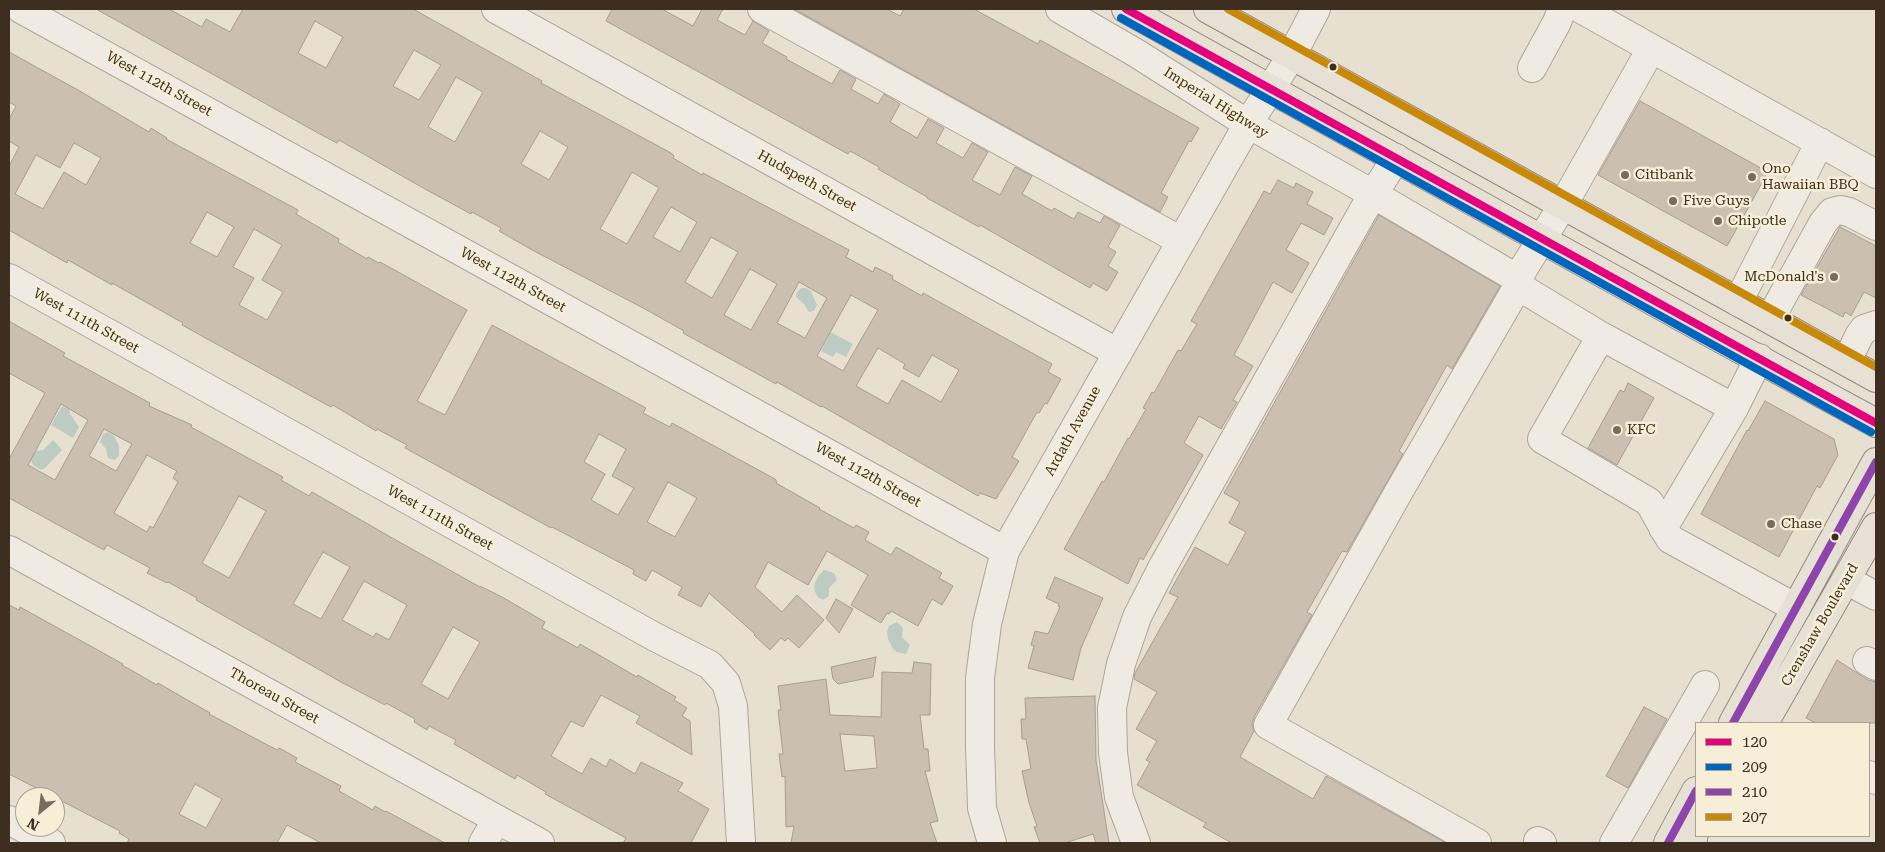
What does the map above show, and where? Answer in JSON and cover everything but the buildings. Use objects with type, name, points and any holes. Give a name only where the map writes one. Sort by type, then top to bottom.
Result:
[{"type":"main road","points":[[1126,9],[1876,423]]},
{"type":"main road","points":[[1208,9],[1876,378]]},
{"type":"main road","name":"Crenshaw Boulevard","points":[[1756,719],[1796,608],[1876,462]]},
{"type":"main road","name":"Crenshaw Boulevard","points":[[1756,719],[1846,580],[1876,527]]},
{"type":"main road","points":[[1668,843],[1695,792]]},
{"type":"main road","points":[[1692,843],[1695,830]]},
{"type":"street","name":"West 112th Street","points":[[21,9],[1005,551]]},
{"type":"street","name":"Hudspeth Street","points":[[496,9],[1118,352]]},
{"type":"street","points":[[762,9],[1181,241]]},
{"type":"street","name":"Imperial Highway","points":[[1060,9],[1136,53],[1248,124],[1373,194],[1601,336],[1734,408]]},
{"type":"street","name":"Ardath Avenue","points":[[992,843],[982,808],[980,678],[986,624],[1005,551],[1248,124],[1292,55],[1316,9]]},
{"type":"street","points":[[1532,68],[1558,22],[1562,9]]},
{"type":"street","points":[[1581,9],[1876,174]]},
{"type":"street","points":[[1477,843],[1268,725],[1541,239],[1563,205],[1651,49]]},
{"type":"street","points":[[1738,302],[1820,142]]},
{"type":"street","points":[[1136,843],[1119,797],[1113,752],[1112,708],[1121,664],[1137,617],[1162,568],[1373,194],[1396,158]]},
{"type":"street","points":[[1770,319],[1823,223],[1832,212],[1840,210],[1871,219]]},
{"type":"street","name":"West 111th Street","points":[[9,278],[655,637],[710,665],[726,683],[733,706],[741,843]]},
{"type":"street","points":[[1847,361],[1858,336],[1864,330],[1876,325]]},
{"type":"street","points":[[1601,336],[1542,439],[1649,502],[1670,539],[1796,608]]},
{"type":"street","points":[[1663,528],[1734,408],[1759,358]]},
{"type":"street","name":"Thoreau Street","points":[[9,550],[540,843]]},
{"type":"street","points":[[1846,580],[1876,596]]},
{"type":"street","points":[[1614,843],[1705,685]]},
{"type":"street","points":[[9,820],[51,843]]},
{"type":"street","points":[[483,843],[497,820]]},
{"type":"shaded area","points":[[801,288],[811,291],[817,305],[814,311],[809,312],[796,297]]},
{"type":"shaded area","points":[[831,332],[853,344],[846,357],[836,352],[833,357],[821,351]]},
{"type":"shaded area","points":[[62,406],[70,410],[70,414],[79,427],[73,438],[51,425]]},
{"type":"shaded area","points":[[108,432],[114,436],[119,446],[119,455],[115,460],[108,458],[106,449],[100,442],[103,434]]},
{"type":"shaded area","points":[[53,440],[62,450],[42,470],[34,466],[30,459],[35,451],[43,450]]},
{"type":"shaded area","points":[[824,570],[834,573],[837,580],[829,588],[829,596],[823,600],[818,597],[814,586],[818,576]]},
{"type":"shaded area","points":[[897,622],[903,628],[902,637],[910,645],[906,654],[893,649],[888,639],[887,632],[889,626]]},
{"type":"transit line","name":"120","points":[[1126,9],[1876,423]]},
{"type":"transit line","name":"207","points":[[1228,9],[1876,367]]},
{"type":"transit line","name":"209","points":[[1121,18],[1871,432]]},
{"type":"transit line","name":"210","points":[[1734,722],[1876,462]]},
{"type":"transit line","name":"210","points":[[1668,843],[1695,793]]},
{"type":"place","name":"Citibank","points":[[1625,175]]},
{"type":"place","name":"Ono Hawaiian BBQ","points":[[1752,177]]},
{"type":"place","name":"Five Guys","points":[[1673,201]]},
{"type":"place","name":"Chipotle","points":[[1718,221]]},
{"type":"place","name":"McDonald's","points":[[1834,277]]},
{"type":"place","name":"KFC","points":[[1617,430]]},
{"type":"place","name":"Chase","points":[[1771,524]]}]
